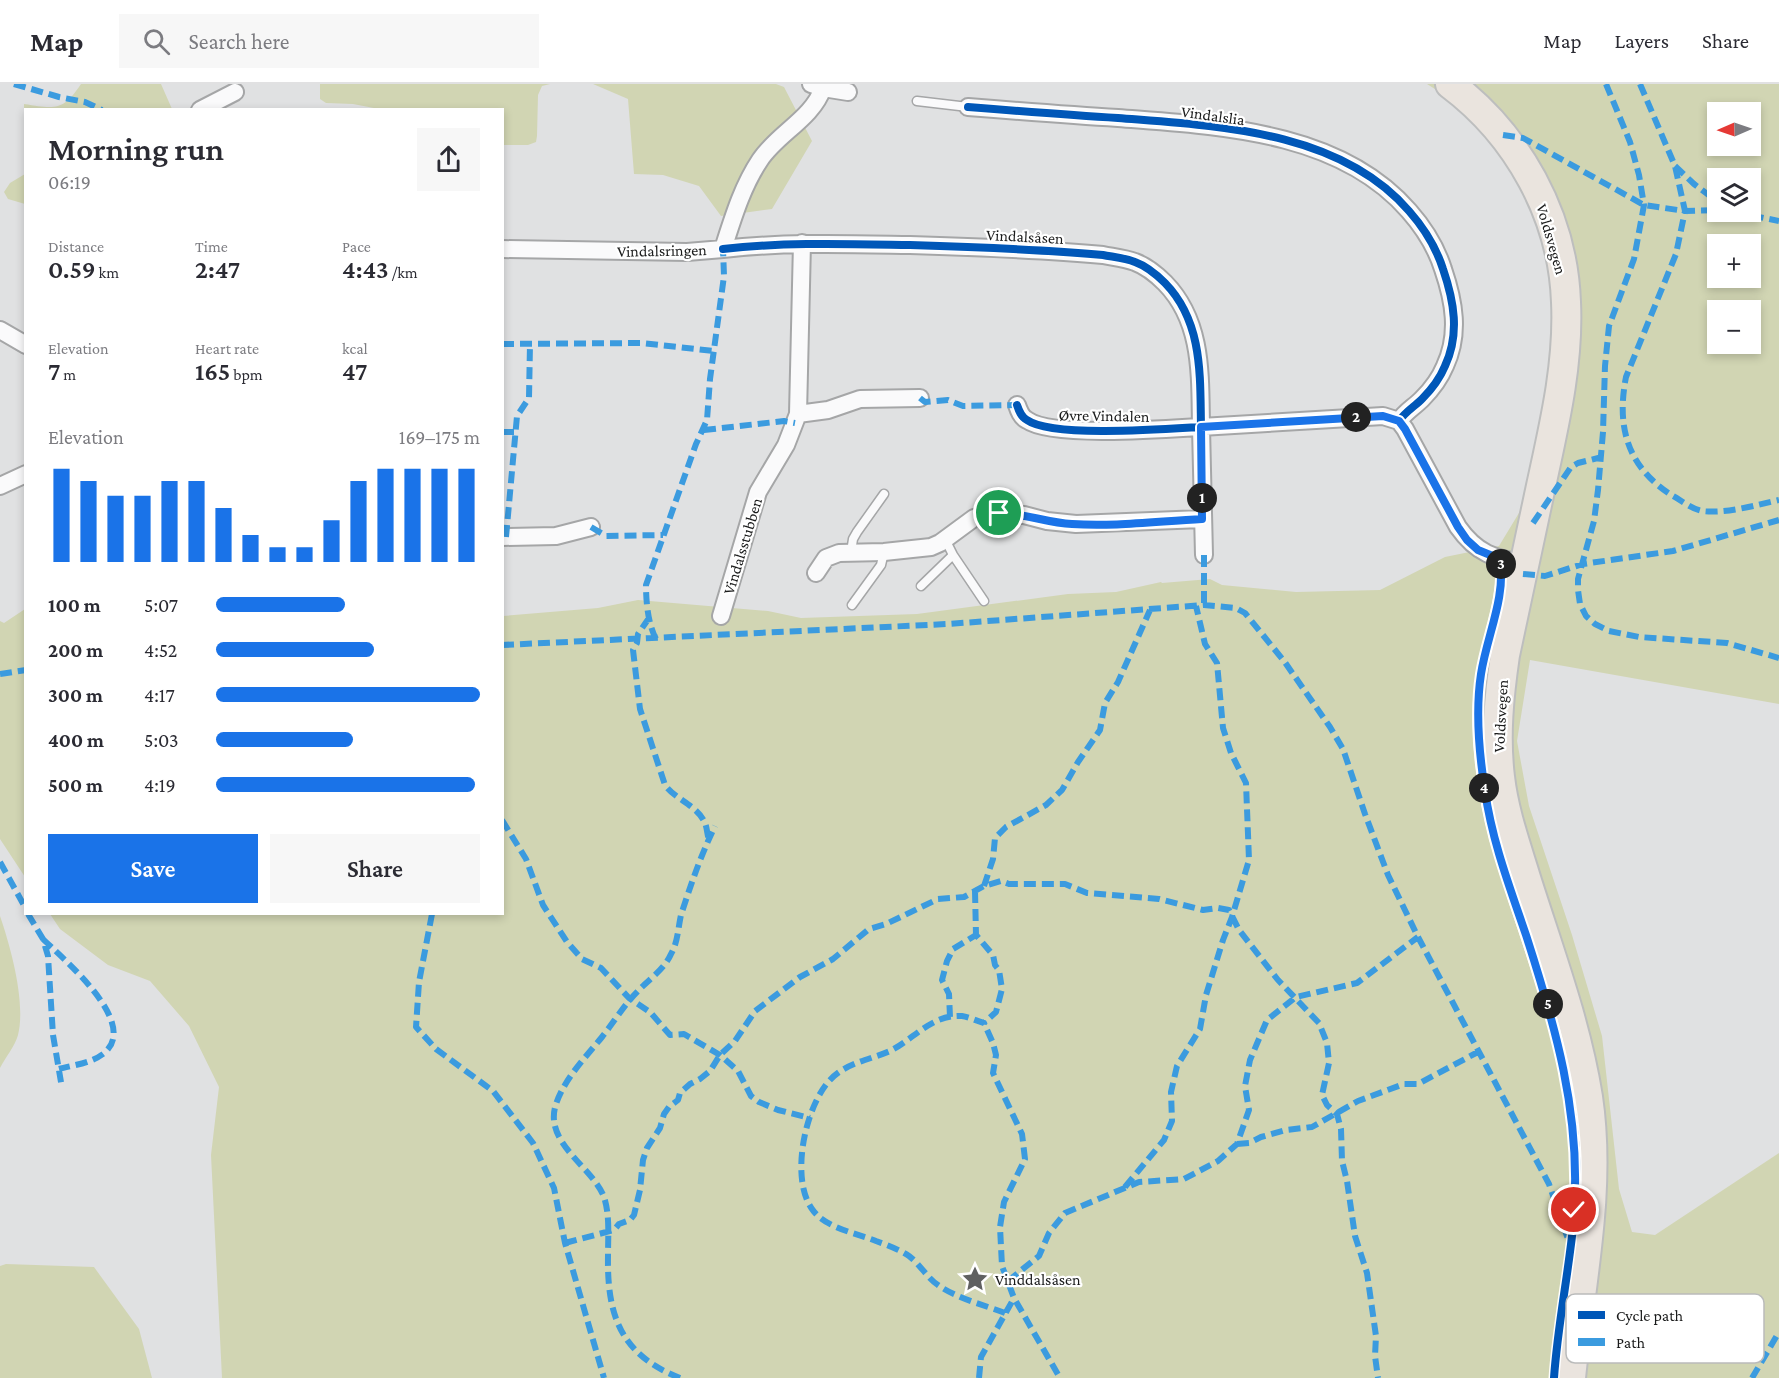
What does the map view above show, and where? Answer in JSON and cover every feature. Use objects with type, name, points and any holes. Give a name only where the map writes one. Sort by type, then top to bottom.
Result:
[{"type":"highway","name":"Voldsvegen","points":[[1450,84],[1485,114],[1521,160],[1545,206],[1555,235],[1564,279],[1566,321],[1563,369],[1550,445],[1503,666],[1498,712],[1498,757],[1504,803],[1574,1032],[1591,1122],[1592,1207],[1581,1294]]},
{"type":"highway","name":"Voldsvegen","points":[[1571,1378],[1573,1363]]},
{"type":"street","points":[[817,86],[848,92]]},
{"type":"street","name":"Vindalsringen","points":[[504,249],[687,252],[723,249],[737,206],[760,159],[774,143],[811,110],[819,99],[817,86]]},
{"type":"street","points":[[204,108],[235,92]]},
{"type":"street","name":"Vindalslia","points":[[969,107],[1167,122],[1257,134],[1320,151],[1369,175],[1401,202],[1431,241],[1446,277],[1455,316],[1450,351],[1440,376],[1399,421]]},
{"type":"street","name":"Vindalsåsen","points":[[723,249],[802,243],[956,246],[1068,252],[1103,255],[1134,262],[1158,276],[1180,300],[1188,315],[1200,369],[1204,555]]},
{"type":"street","name":"Vindalsstubben","points":[[721,616],[753,505],[786,445],[798,414],[802,243]]},
{"type":"street","points":[[0,330],[24,344]]},
{"type":"street","points":[[798,414],[828,410],[860,399],[920,398]]},
{"type":"street","name":"Øvre Vindalen","points":[[1017,405],[1026,420],[1041,426],[1060,429],[1129,430],[1201,427]]},
{"type":"street","points":[[1201,427],[1383,416],[1399,421],[1467,540],[1478,550],[1489,555],[1525,564]]},
{"type":"street","points":[[0,486],[24,475]]},
{"type":"street","points":[[816,573],[826,558],[831,555],[931,547],[974,518],[999,513],[1024,514],[1047,521],[1076,524],[1202,519]]},
{"type":"street","points":[[504,537],[556,536],[591,527]]},
{"type":"lane","name":"Vindalslia","points":[[917,101],[969,107]]},
{"type":"lane","points":[[851,552],[857,532],[884,494]]},
{"type":"lane","points":[[945,538],[953,555],[984,601]]},
{"type":"lane","points":[[852,605],[881,565],[884,552]]},
{"type":"lane","points":[[921,586],[953,555]]},
{"type":"green space","points":[[81,84],[161,84],[172,108],[24,108],[24,104],[44,107],[58,106],[75,93]]},
{"type":"green space","points":[[320,84],[550,84],[542,86],[538,95],[536,142],[528,145],[504,145],[504,108],[374,108],[353,104],[326,103],[320,99]]},
{"type":"green space","points":[[593,84],[776,84],[784,87],[812,141],[772,209],[721,216],[699,186],[663,175],[634,174],[628,99]]},
{"type":"green space","points":[[1427,84],[1779,84],[1779,704],[1530,660],[1517,741],[1529,806],[1572,935],[1602,1036],[1619,1189],[1632,1232],[1655,1235],[1779,1153],[1779,1378],[222,1378],[211,1155],[219,1087],[189,1026],[150,981],[108,965],[60,929],[51,915],[504,915],[504,616],[598,608],[638,600],[768,611],[801,618],[917,614],[1068,594],[1116,592],[1161,582],[1210,579],[1222,585],[1296,592],[1380,590],[1445,557],[1499,546],[1525,503],[1545,414],[1555,337],[1552,279],[1541,232],[1524,188],[1506,158],[1449,98]]},
{"type":"green space","points":[[24,175],[24,204],[8,199],[4,192],[10,183]]},
{"type":"green space","points":[[24,610],[24,875],[0,839],[0,621],[4,623]]},
{"type":"green space","points":[[0,916],[13,959],[19,992],[20,1022],[15,1043],[0,1068]]},
{"type":"green space","points":[[6,1264],[94,1267],[139,1329],[152,1378],[0,1378],[0,1266]]},
{"type":"marked path","points":[[14,84],[85,102],[98,108]]},
{"type":"marked path","points":[[1606,84],[1630,142],[1644,205],[1634,259],[1609,326],[1598,490],[1594,521],[1578,579],[1580,604],[1586,616],[1609,631],[1639,637],[1727,643],[1779,658]]},
{"type":"marked path","points":[[1640,84],[1675,166],[1685,211],[1676,254],[1626,377],[1623,413],[1629,445],[1645,473],[1673,496],[1698,510],[1711,512],[1731,510],[1779,500]]},
{"type":"marked path","points":[[1503,135],[1523,138],[1644,205],[1685,211],[1707,210]]},
{"type":"marked path","points":[[1675,166],[1707,194]]},
{"type":"marked path","points":[[1761,217],[1779,221]]},
{"type":"marked path","points":[[656,639],[648,613],[646,585],[696,444],[707,420],[710,379],[724,276],[723,249]]},
{"type":"marked path","points":[[504,344],[642,343],[714,351]]},
{"type":"marked path","points":[[506,537],[517,416],[529,398],[530,344]]},
{"type":"marked path","points":[[920,398],[925,402],[948,400],[963,406],[1017,405]]},
{"type":"marked path","points":[[704,430],[784,421],[795,423]]},
{"type":"marked path","points":[[504,432],[516,432]]},
{"type":"marked path","points":[[1533,523],[1571,467],[1602,457]]},
{"type":"marked path","points":[[1523,574],[1545,576],[1583,564],[1673,551],[1779,520]]},
{"type":"marked path","points":[[591,527],[606,536],[663,535]]},
{"type":"marked path","points":[[1204,555],[1204,605]]},
{"type":"marked path","points":[[504,645],[948,624],[1204,605],[1236,608],[1245,613],[1284,661],[1343,749],[1388,875],[1418,937],[1549,1184],[1568,1239]]},
{"type":"marked path","points":[[1125,1187],[1164,1140],[1172,1121],[1171,1092],[1177,1066],[1200,1029],[1206,995],[1249,860],[1246,783],[1231,753],[1223,728],[1217,663],[1205,644],[1196,606]]},
{"type":"marked path","points":[[984,886],[993,859],[995,838],[1006,827],[1046,805],[1062,790],[1100,730],[1105,703],[1118,682],[1150,610]]},
{"type":"marked path","points":[[649,618],[638,634],[633,650],[640,709],[665,785],[700,815],[705,823],[709,840]]},
{"type":"marked path","points":[[0,674],[24,670]]},
{"type":"marked path","points":[[504,823],[526,859],[543,905],[567,942],[582,959],[601,968],[629,998],[650,1012],[670,1035],[684,1034],[720,1055],[738,1071],[751,1096],[759,1102],[778,1110],[810,1118]]},
{"type":"marked path","points":[[680,1378],[660,1369],[644,1358],[631,1345],[622,1331],[615,1315],[608,1278],[608,1219],[604,1197],[590,1175],[562,1142],[556,1131],[554,1118],[560,1095],[576,1069],[628,1002],[668,960],[675,945],[681,915],[692,881],[715,826]]},
{"type":"marked path","points":[[0,862],[24,905]]},
{"type":"marked path","points":[[565,1243],[614,1230],[619,1224],[630,1220],[634,1215],[640,1190],[643,1160],[647,1148],[660,1128],[664,1114],[678,1100],[680,1093],[710,1071],[720,1055],[735,1041],[755,1011],[800,977],[833,959],[869,929],[886,924],[938,899],[964,897],[984,886],[1001,881],[1009,884],[1065,884],[1087,893],[1159,899],[1203,910],[1218,908],[1229,910],[1239,930],[1278,980],[1319,1023],[1327,1043],[1329,1063],[1322,1095],[1327,1105],[1337,1114],[1341,1129],[1342,1161],[1355,1236],[1367,1273],[1376,1336],[1375,1356],[1378,1378]]},
{"type":"marked path","points":[[975,891],[976,935],[993,955],[995,965],[999,970],[1002,989],[996,1012],[984,1023]]},
{"type":"marked path","points":[[29,915],[43,939],[48,956],[53,1035],[62,1088]]},
{"type":"marked path","points":[[432,915],[419,982],[416,1027],[436,1049],[493,1091],[533,1143],[554,1188],[565,1243],[604,1378]]},
{"type":"marked path","points":[[950,1017],[949,994],[942,980],[947,961],[953,949],[976,935]]},
{"type":"marked path","points":[[1008,1281],[1039,1256],[1049,1233],[1065,1213],[1139,1182],[1184,1179],[1218,1161],[1237,1144],[1249,1110],[1245,1086],[1250,1060],[1267,1020],[1296,997],[1357,983],[1418,937]]},
{"type":"marked path","points":[[43,939],[95,993],[113,1026],[112,1041],[103,1054],[88,1062],[59,1069]]},
{"type":"marked path","points":[[1005,1313],[945,1290],[930,1279],[913,1259],[902,1252],[825,1221],[812,1209],[805,1196],[802,1180],[801,1162],[807,1125],[820,1093],[829,1081],[842,1070],[890,1051],[932,1023],[951,1016],[962,1016],[984,1023],[996,1055],[993,1073],[1022,1134],[1025,1159],[1004,1202],[1000,1227],[1002,1266],[1014,1298],[1060,1378]]},
{"type":"marked path","points":[[1237,1144],[1249,1143],[1286,1130],[1312,1127],[1358,1101],[1404,1084],[1418,1084],[1478,1052]]},
{"type":"marked path","points":[[979,1378],[981,1357],[1014,1298]]},
{"type":"marked path","points":[[1764,1358],[1779,1332]]},
{"type":"marked path","points":[[1752,1378],[1761,1363]]},
{"type":"cycle path","points":[[968,107],[1156,121],[1274,137],[1312,148],[1348,163],[1380,184],[1409,211],[1433,245],[1447,281],[1454,318],[1453,342],[1443,370],[1429,392],[1399,421]]},
{"type":"cycle path","points":[[723,249],[793,244],[863,244],[1007,248],[1103,255],[1143,266],[1162,280],[1177,298],[1187,315],[1197,350],[1201,427],[1111,431],[1060,429],[1040,426],[1027,420],[1019,412],[1017,405]]},
{"type":"cycle path","points":[[1500,559],[1498,601],[1479,692],[1478,734],[1482,777],[1495,840],[1556,1035],[1572,1115],[1576,1156],[1575,1212],[1554,1378]]},
{"type":"place","name":"Vinddalsåsen","points":[[975,1279]]},
{"type":"route","points":[[999,513],[1024,514],[1063,524],[1202,519],[1201,427],[1383,416],[1399,421],[1467,540],[1478,550],[1500,559],[1501,589],[1487,641],[1478,700],[1481,762],[1489,814],[1505,873],[1558,1040],[1574,1133],[1576,1157],[1574,1210]]}]
